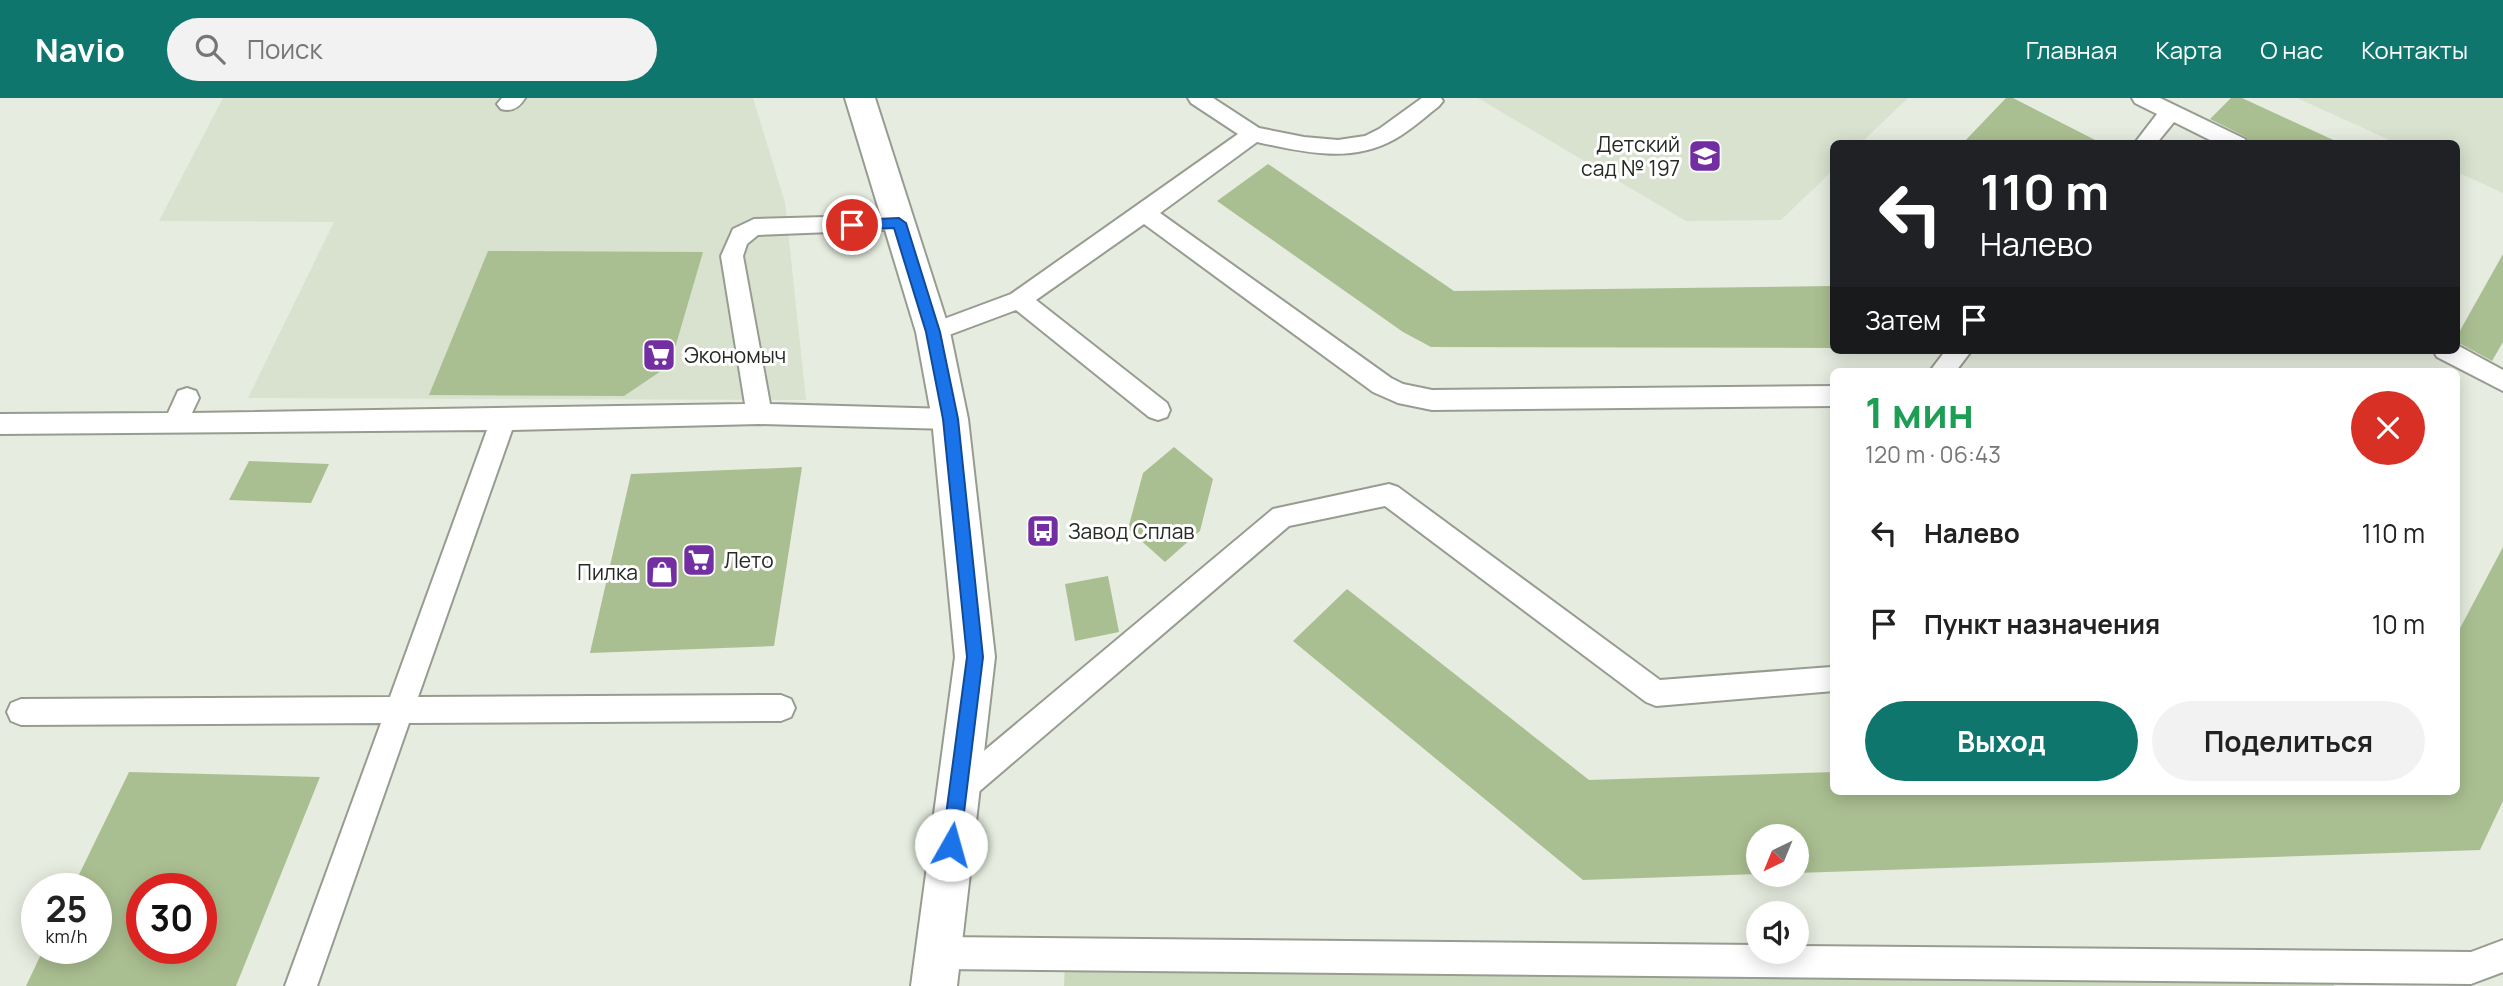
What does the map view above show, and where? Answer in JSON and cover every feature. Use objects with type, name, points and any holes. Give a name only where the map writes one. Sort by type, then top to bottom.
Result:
[{"type":"street","points":[[860,98],[933,332],[950,419],[975,657],[936,969]]},
{"type":"lane","points":[[1198,98],[1253,134],[1319,147],[1367,143],[1386,134],[1432,101]]},
{"type":"lane","points":[[2142,98],[2229,140]]},
{"type":"lane","points":[[2147,140],[2171,112]]},
{"type":"lane","points":[[933,332],[1019,300],[1144,214],[1253,134]]},
{"type":"lane","points":[[1144,214],[1382,385],[1415,398],[1830,396]]},
{"type":"lane","points":[[760,414],[732,256],[735,241],[743,232],[754,228],[899,223]]},
{"type":"lane","points":[[1019,300],[1158,410]]},
{"type":"lane","points":[[1945,368],[1957,354]]},
{"type":"lane","points":[[2452,354],[2503,381]]},
{"type":"lane","points":[[176,421],[187,398]]},
{"type":"lane","points":[[0,424],[503,420],[760,414],[950,419]]},
{"type":"lane","points":[[301,986],[503,420]]},
{"type":"lane","points":[[958,791],[1282,517],[1388,495],[1656,693],[1830,680]]},
{"type":"lane","points":[[21,712],[781,708]]},
{"type":"lane","points":[[936,969],[2471,968],[2503,956]]},
{"type":"shaded area","points":[[223,98],[753,98],[785,203],[806,400],[248,398],[334,222],[159,221]]},
{"type":"shaded area","name":"Детский сад № 197","points":[[1478,98],[1908,98],[1864,140],[1830,140],[1830,173],[1781,220],[1686,221]]},
{"type":"shaded area","points":[[2297,98],[2503,98],[2503,193],[2460,173],[2460,140],[2389,140]]},
{"type":"shaded area","points":[[1065,961],[2330,978],[2334,986],[1064,986]]},
{"type":"building","points":[[2006,98],[2013,98],[2095,140],[1966,140]]},
{"type":"building","points":[[2231,98],[2242,98],[2333,140],[2247,140],[2210,119]]},
{"type":"building","points":[[1268,164],[1454,291],[1830,286],[1830,348],[1431,347],[1403,332],[1217,201]]},
{"type":"building","points":[[488,251],[703,252],[670,365],[624,396],[429,395]]},
{"type":"building","points":[[2503,254],[2503,342],[2492,361],[2460,344],[2460,331]]},
{"type":"building","points":[[1174,447],[1213,479],[1200,531],[1165,562],[1128,529],[1143,473]]},
{"type":"building","points":[[249,461],[329,464],[311,503],[229,500]]},
{"type":"building","name":"Лето","points":[[802,467],[774,646],[590,653],[631,474]]},
{"type":"building","points":[[2503,547],[2503,801],[2480,850],[1810,873],[1810,824],[1746,824],[1746,874],[1583,880],[1293,641],[1347,589],[1589,780],[1830,772],[1830,795],[2460,795],[2460,628]]},
{"type":"building","points":[[1108,576],[1119,632],[1075,641],[1065,584]]},
{"type":"building","points":[[129,772],[320,777],[236,986],[26,986],[36,964],[112,964],[112,873],[80,873]]},
{"type":"place","name":"Детский сад № 197","points":[[1705,156]]},
{"type":"place","name":"Экономыч","points":[[659,355]]},
{"type":"place","name":"Завод Сплав","points":[[1043,531]]},
{"type":"place","name":"Лето","points":[[699,560]]},
{"type":"place","name":"Пилка","points":[[662,572]]},
{"type":"route","points":[[852,225],[899,223],[933,332],[950,419],[975,657],[951,845]]}]
